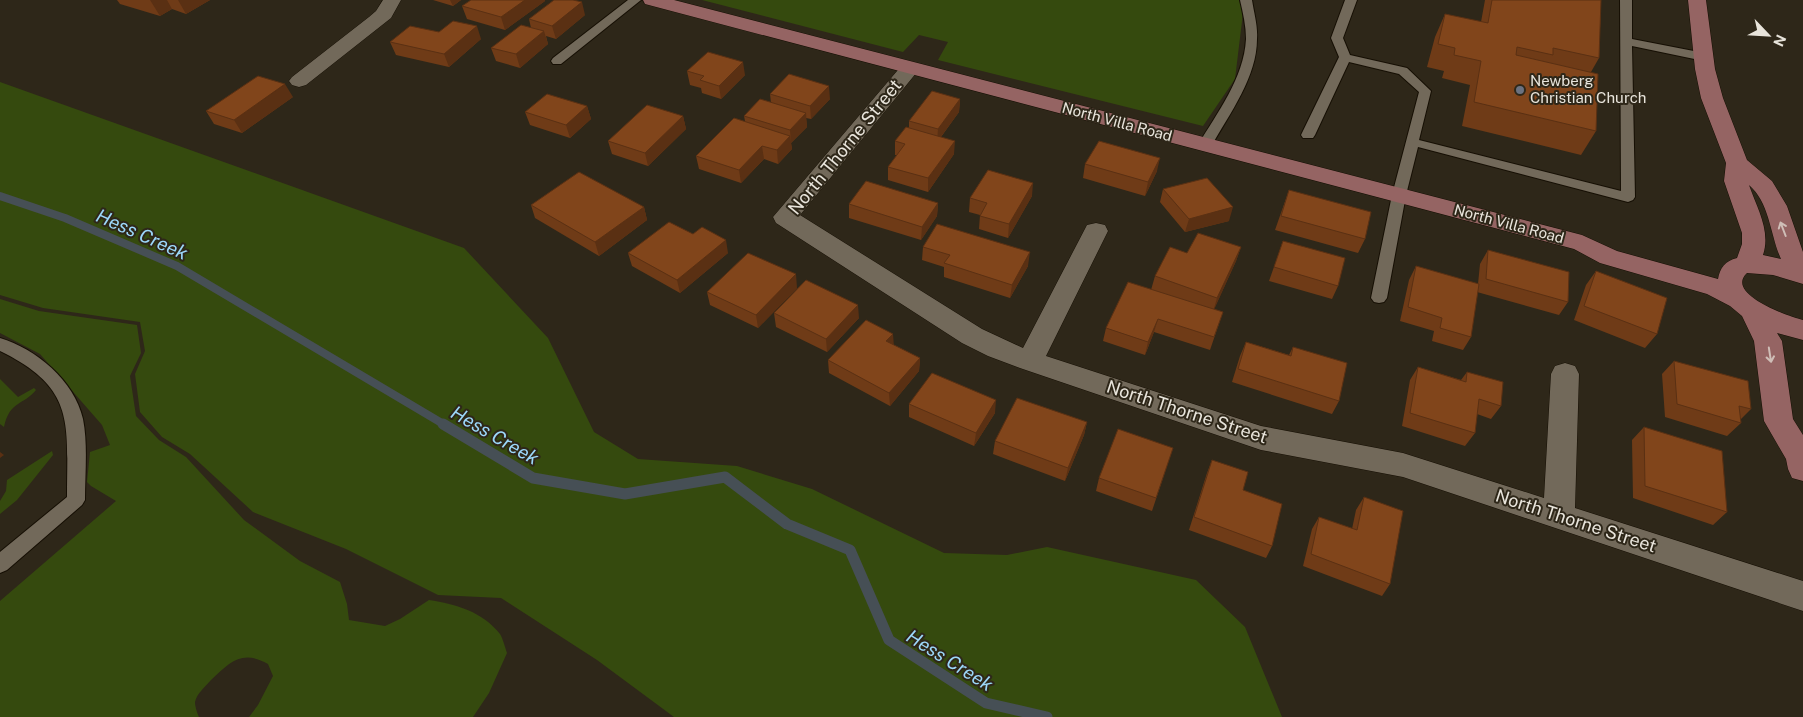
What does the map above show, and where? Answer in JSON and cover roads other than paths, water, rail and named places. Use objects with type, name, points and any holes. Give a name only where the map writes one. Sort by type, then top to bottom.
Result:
[{"type":"main road","name":"North Villa Road","points":[[652,0],[1582,243],[1609,257],[1716,288],[1769,320],[1788,328],[1803,330]]},
{"type":"main road","points":[[1697,0],[1704,57],[1712,98],[1737,163],[1736,181],[1746,205],[1754,233],[1754,244],[1742,266],[1732,274],[1730,282],[1734,292],[1747,306],[1768,341],[1779,420],[1802,459]]},
{"type":"main road","points":[[1737,163],[1765,187],[1776,209],[1794,258],[1803,274]]},
{"type":"main road","name":"North Villa Road","points":[[1582,243],[1609,241],[1713,267],[1774,265],[1803,274]]},
{"type":"street","points":[[299,81],[376,22],[384,14],[392,0]]},
{"type":"street","name":"North Thorne Street","points":[[910,68],[786,217],[972,336],[998,349],[1030,361],[1261,438],[1295,446],[1365,456],[1403,465],[1803,596]]},
{"type":"street","points":[[1030,361],[1096,231]]},
{"type":"street","points":[[1559,516],[1565,374]]},
{"type":"lane","points":[[556,61],[635,0]]},
{"type":"lane","points":[[1205,145],[1241,83],[1251,49],[1251,23],[1246,0]]},
{"type":"lane","points":[[1308,135],[1344,57],[1337,38],[1351,0]]},
{"type":"lane","points":[[1412,142],[1628,197],[1626,0]]},
{"type":"lane","points":[[1627,42],[1704,57]]},
{"type":"lane","points":[[1344,57],[1403,71],[1425,91],[1399,195],[1379,298]]},
{"type":"lane","points":[[0,344],[26,357],[58,384],[63,390],[76,425],[76,500],[0,564]]},
{"type":"waterway","name":"Hess Creek","points":[[0,196],[65,218],[177,266],[445,425]]},
{"type":"waterway","name":"Hess Creek","points":[[443,424],[533,478],[625,494],[725,477],[787,524],[850,550],[889,640],[986,703],[1047,717]]},
{"type":"place","name":"Newberg Christian Church","points":[[1520,90]]}]
